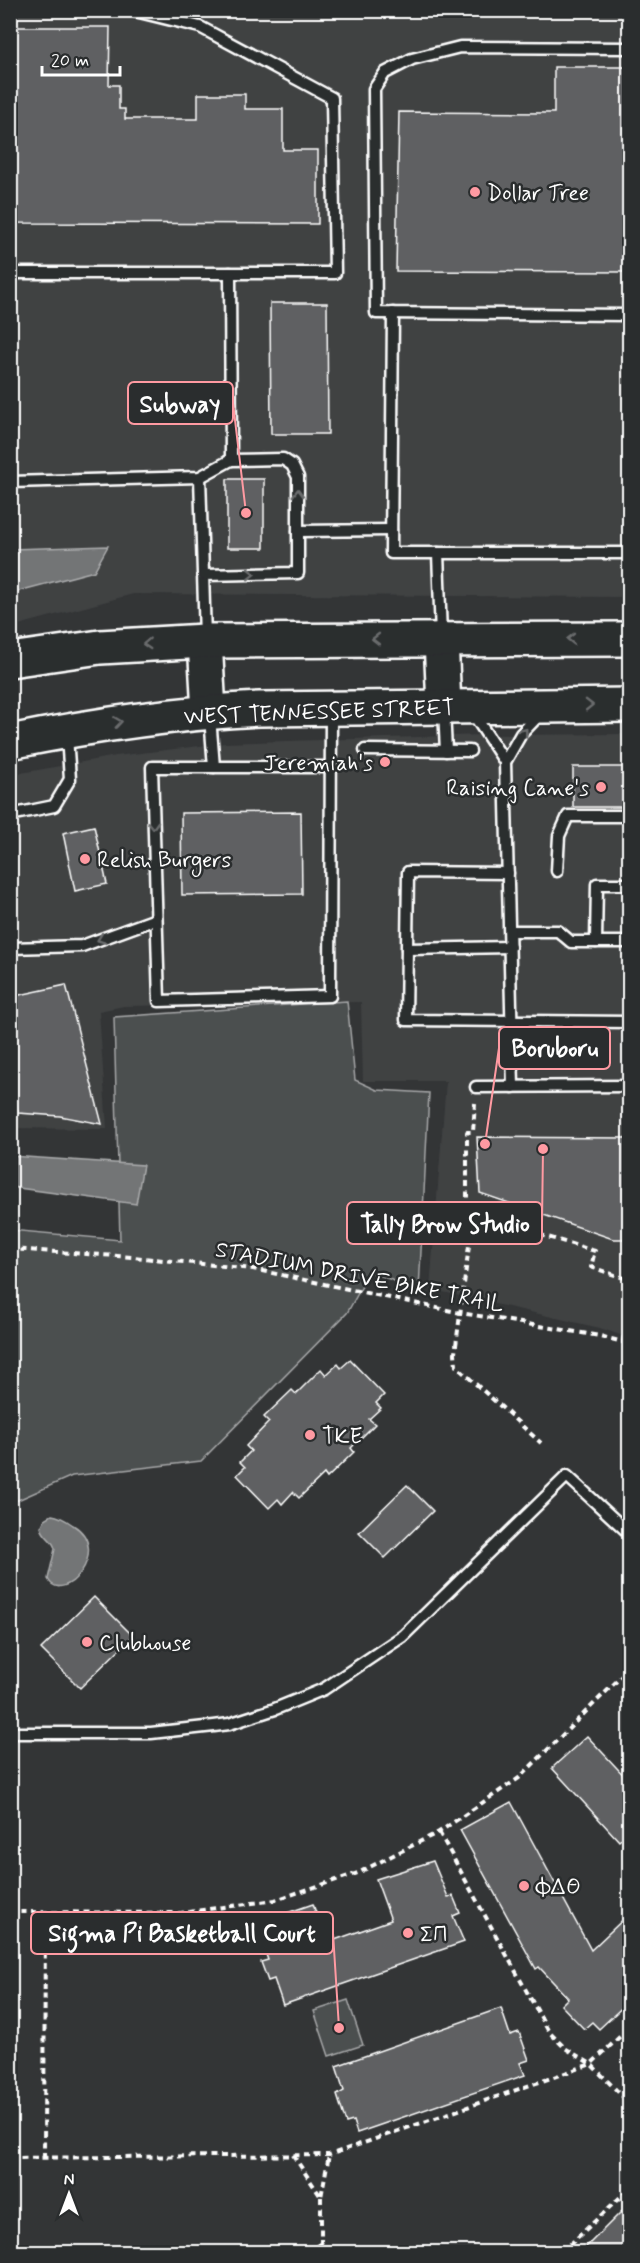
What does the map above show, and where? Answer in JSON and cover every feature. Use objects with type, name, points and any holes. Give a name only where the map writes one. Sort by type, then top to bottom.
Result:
[{"type":"main road","points":[[441,639],[456,707]]},
{"type":"main road","points":[[10,660],[100,646],[205,640],[630,639]]},
{"type":"main road","points":[[205,640],[209,711]]},
{"type":"main road","name":"WEST TENNESSEE STREET","points":[[10,742],[67,730],[209,711],[630,705]]},
{"type":"lane","points":[[10,273],[335,273],[332,98],[201,27],[131,10]]},
{"type":"lane","points":[[630,48],[460,47],[412,59],[385,73],[374,89],[376,313],[630,315]]},
{"type":"lane","points":[[230,273],[231,460]]},
{"type":"lane","points":[[393,313],[391,553],[630,553]]},
{"type":"lane","points":[[10,482],[201,477],[231,460],[282,459],[292,465],[298,477],[298,573],[204,575]]},
{"type":"lane","points":[[201,477],[205,640]]},
{"type":"lane","points":[[298,531],[391,530]]},
{"type":"lane","points":[[438,553],[441,639]]},
{"type":"lane","points":[[513,1087],[506,762],[521,734],[548,706]]},
{"type":"lane","points":[[446,751],[456,707]]},
{"type":"lane","points":[[456,707],[506,762]]},
{"type":"lane","points":[[331,708],[331,767],[330,996],[159,1001],[152,767],[331,767]]},
{"type":"lane","points":[[209,711],[214,767]]},
{"type":"lane","points":[[10,815],[54,806],[70,779],[67,730]]},
{"type":"lane","points":[[364,750],[470,751]]},
{"type":"lane","points":[[556,871],[559,836],[568,816],[630,816]]},
{"type":"lane","points":[[508,873],[408,872],[406,1020],[630,1022]]},
{"type":"lane","points":[[596,942],[597,884],[630,884]]},
{"type":"lane","points":[[10,948],[82,946],[156,919]]},
{"type":"lane","points":[[510,931],[558,927],[571,942],[630,942]]},
{"type":"lane","points":[[407,949],[510,947]]},
{"type":"lane","points":[[476,1087],[630,1086]]},
{"type":"lane","points":[[10,1733],[151,1733],[229,1724],[275,1709],[324,1689],[403,1636],[567,1476],[630,1534]]},
{"type":"path","points":[[476,1087],[473,1132],[467,1132],[467,1207],[473,1215],[595,1251],[591,1267],[630,1280]]},
{"type":"path","points":[[473,1215],[455,1353],[456,1366],[541,1443]]},
{"type":"path","name":"STADIUM DRIVE BIKE TRAIL","points":[[10,1249],[143,1258],[253,1269],[461,1313],[600,1336],[630,1344]]},
{"type":"path","points":[[623,1342],[630,1292]]},
{"type":"path","points":[[10,1912],[181,1913],[275,1900],[358,1873],[439,1832],[519,1778],[630,1668]]},
{"type":"path","points":[[439,1832],[549,2032],[565,2048],[591,2064],[630,2104]]},
{"type":"path","points":[[44,2158],[45,1912]]},
{"type":"path","points":[[10,2158],[329,2155],[591,2064],[630,2027]]},
{"type":"path","points":[[293,2155],[321,2197]]},
{"type":"path","points":[[321,2243],[321,2197],[329,2155]]},
{"type":"path","points":[[562,2253],[630,2188]]},
{"type":"path","points":[[309,2253],[321,2243]]},
{"type":"path","points":[[321,2243],[334,2253]]},
{"type":"shaded area","points":[[11,11],[629,11],[629,597],[133,594],[11,627]]},
{"type":"shaded area","points":[[108,546],[94,571],[11,593],[11,549]]},
{"type":"shaded area","points":[[629,734],[629,1338],[600,1328],[430,1289],[446,1081],[363,1081],[361,1002],[124,1006],[99,1011],[107,1129],[11,1128],[10,775],[116,756],[225,743],[484,735]]},
{"type":"shaded area","points":[[347,1001],[355,1080],[377,1090],[429,1093],[419,1290],[370,1272],[347,1313],[201,1461],[72,1476],[11,1503],[10,1329],[13,1327],[10,1230],[120,1240],[114,1017]]},
{"type":"shaded area","points":[[11,1156],[143,1165],[136,1204],[11,1187]]},
{"type":"shaded area","points":[[52,1515],[63,1518],[73,1525],[84,1536],[88,1548],[87,1560],[81,1572],[73,1581],[64,1586],[55,1586],[48,1579],[55,1549],[41,1527],[45,1519]]},
{"type":"shaded area","points":[[348,2000],[363,2045],[329,2056],[314,2011]]},
{"type":"building","points":[[10,27],[110,27],[109,85],[119,85],[119,109],[125,109],[125,119],[198,119],[198,94],[245,94],[245,109],[283,109],[283,150],[318,150],[318,224],[10,223]]},
{"type":"building","name":"Dollar Tree","points":[[554,67],[630,67],[630,272],[396,271],[399,112],[554,113]]},
{"type":"building","points":[[270,303],[327,303],[328,434],[271,434]]},
{"type":"building","points":[[227,479],[264,479],[264,548],[227,548]]},
{"type":"building","name":"Raising Cane's","points":[[573,767],[630,767],[630,807],[573,807]]},
{"type":"building","points":[[301,812],[302,894],[182,895],[181,813]]},
{"type":"building","name":"Relish Burgers","points":[[94,826],[107,884],[75,891],[63,833]]},
{"type":"building","points":[[66,985],[102,1124],[60,1116],[18,1113],[10,1077],[10,997]]},
{"type":"building","points":[[477,1137],[630,1138],[630,1239],[613,1239],[480,1193]]},
{"type":"building","name":"TKE","points":[[350,1360],[384,1395],[376,1403],[381,1408],[369,1419],[375,1424],[351,1448],[354,1452],[327,1478],[324,1474],[299,1498],[293,1492],[282,1504],[278,1499],[269,1508],[237,1475],[245,1467],[240,1462],[251,1451],[246,1446],[269,1422],[264,1417],[292,1390],[296,1394],[321,1369],[326,1375],[338,1364],[341,1368]]},
{"type":"building","name":"TKE","points":[[407,1485],[433,1511],[385,1558],[359,1532]]},
{"type":"building","name":"Clubhouse","points":[[94,1597],[133,1636],[80,1688],[41,1649]]},
{"type":"building","name":"ΦΔΘ","points":[[587,1736],[630,1782],[630,1831],[619,1841],[552,1768]]},
{"type":"building","name":"ΦΔΘ","points":[[511,1802],[591,1950],[630,1913],[630,2000],[599,2029],[592,2022],[584,2029],[561,2005],[568,1998],[539,1967],[536,1969],[460,1830]]},
{"type":"building","name":"ΣΠ","points":[[433,1861],[448,1897],[453,1896],[460,1913],[453,1916],[464,1942],[283,2005],[274,1979],[268,1981],[261,1962],[268,1960],[255,1924],[313,1904],[326,1943],[391,1920],[376,1879]]},
{"type":"building","points":[[501,2008],[510,2035],[519,2032],[529,2060],[520,2063],[525,2075],[357,2133],[353,2121],[346,2123],[337,2095],[344,2091],[336,2066]]},
{"type":"building","points":[[630,2203],[630,2253],[580,2253]]},
{"type":"place","name":"Dollar Tree","points":[[475,192]]},
{"type":"place","name":"Subway","points":[[246,513]]},
{"type":"place","name":"Jeremiah's","points":[[385,762]]},
{"type":"place","name":"Raising Cane's","points":[[601,787]]},
{"type":"place","name":"Relish Burgers","points":[[85,859]]},
{"type":"place","name":"Boruboru","points":[[485,1144]]},
{"type":"place","name":"Tally Brow Studio","points":[[543,1149]]},
{"type":"place","name":"TKE","points":[[310,1435]]},
{"type":"place","name":"Clubhouse","points":[[87,1642]]},
{"type":"place","name":"ΦΔΘ","points":[[524,1886]]},
{"type":"place","name":"ΣΠ","points":[[408,1933]]},
{"type":"place","name":"Sigma Pi Basketball Court","points":[[339,2028]]}]
